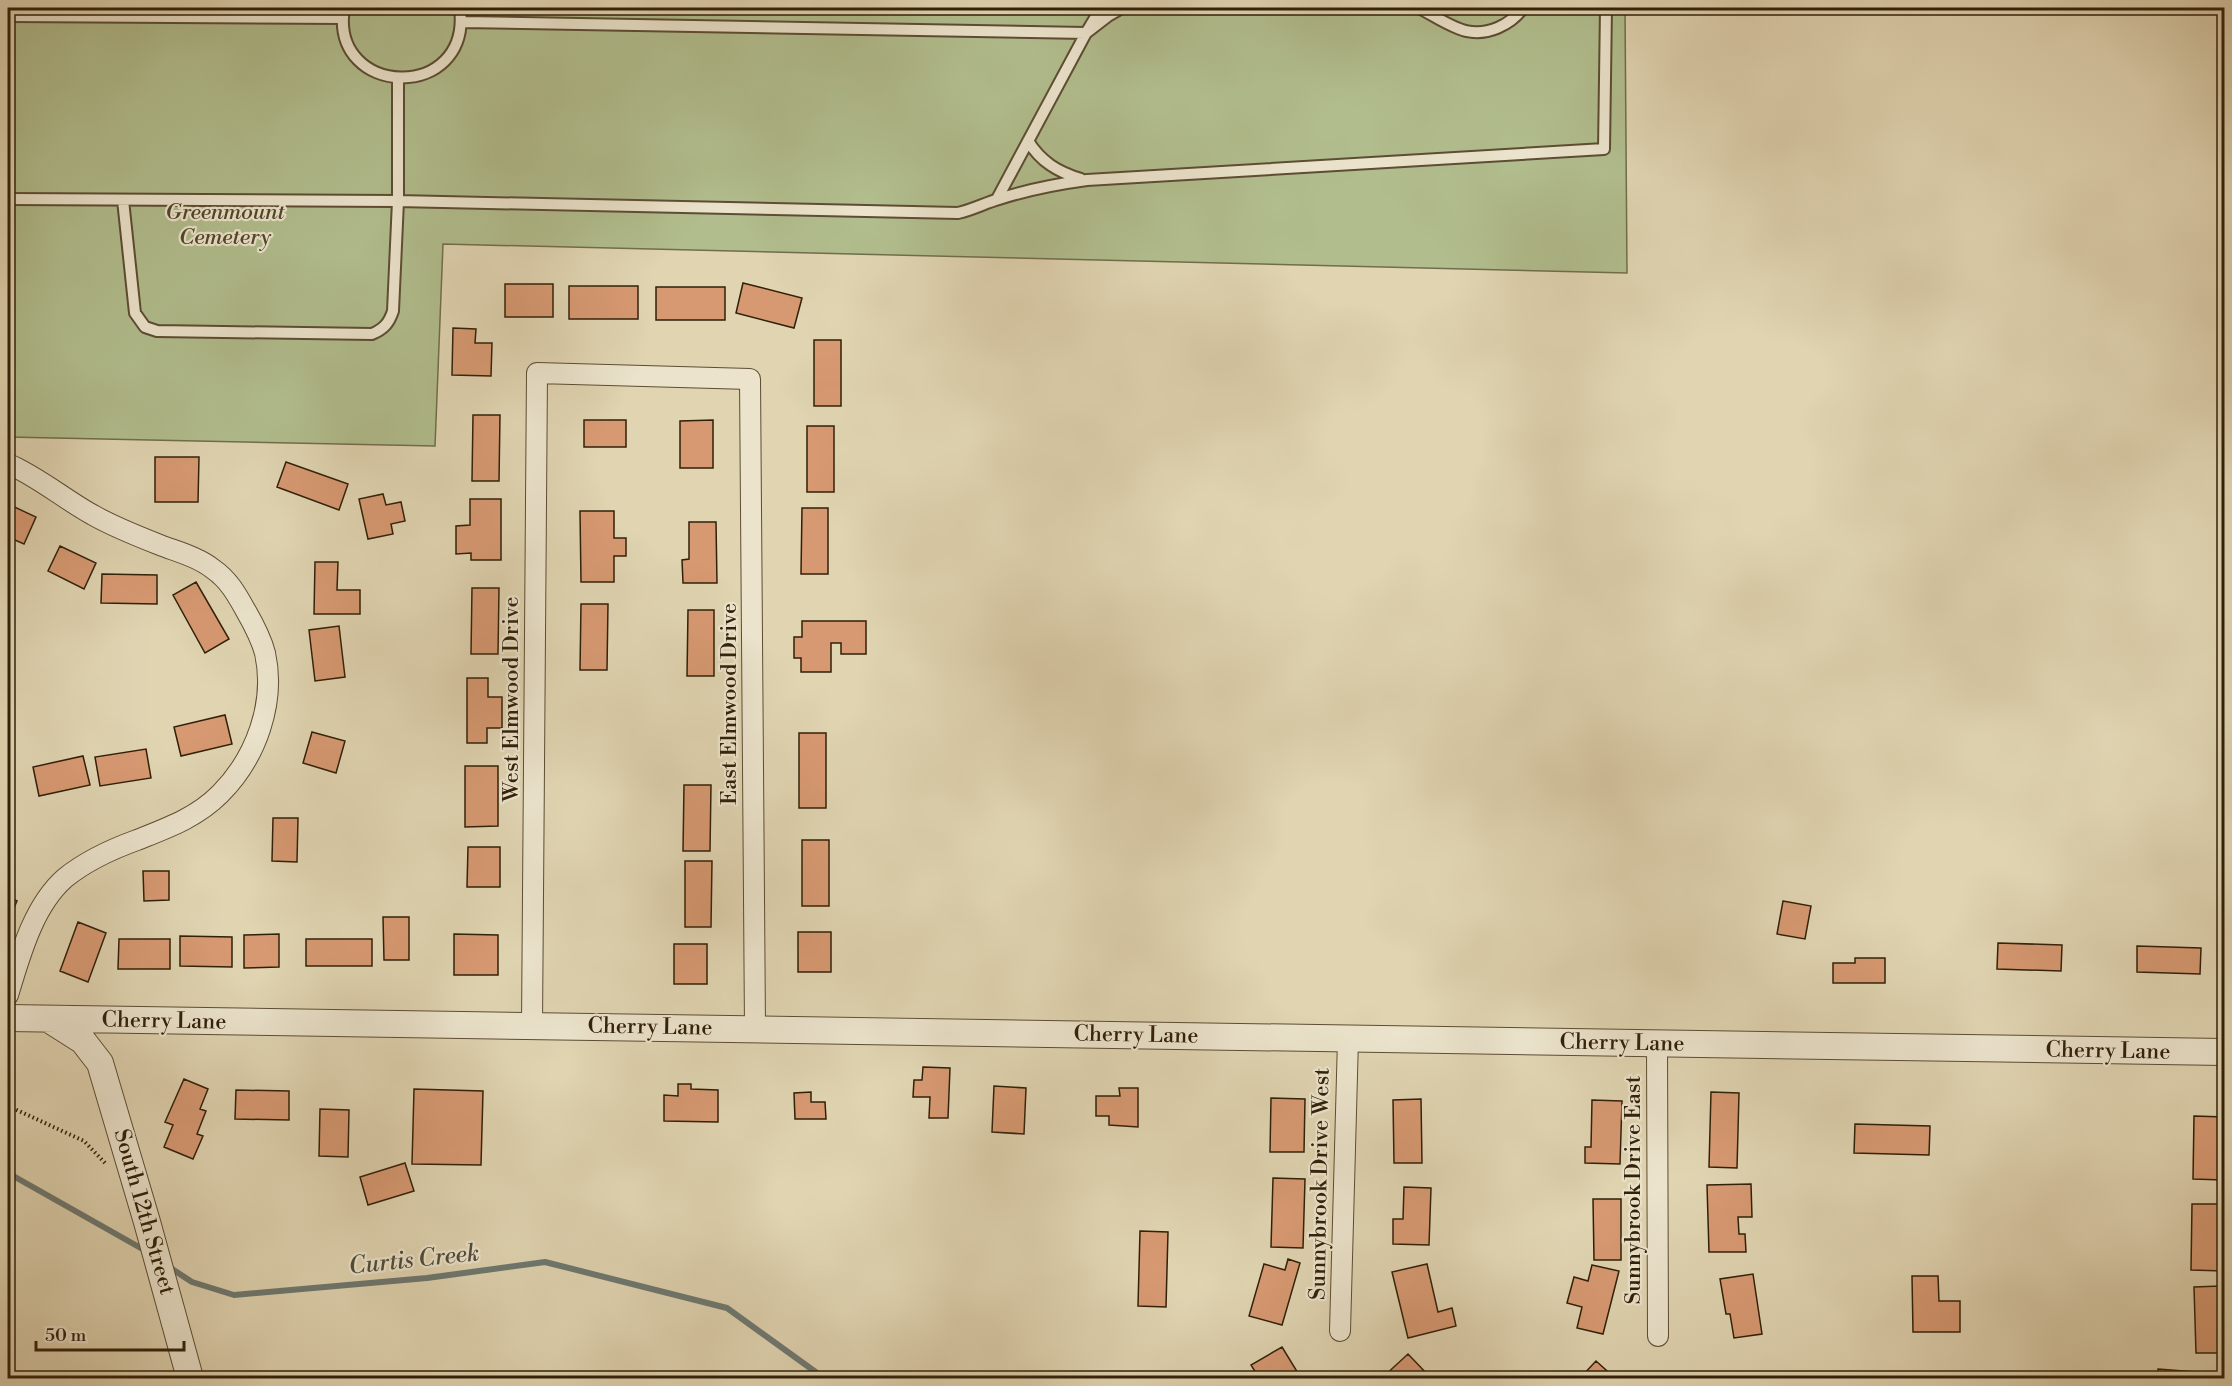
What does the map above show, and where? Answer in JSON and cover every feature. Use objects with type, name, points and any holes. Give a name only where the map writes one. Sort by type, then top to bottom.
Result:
[{"type":"street","name":"East Elmwood Drive","points":[[537,373],[750,380],[755,1028]]},
{"type":"street","name":"West Elmwood Drive","points":[[532,1026],[537,373]]},
{"type":"street","points":[[8,464],[94,515],[194,558],[224,577],[234,589],[258,633],[265,651],[268,685],[257,738],[237,773],[221,793],[191,817],[100,855],[64,879],[49,896],[36,918],[8,995]]},
{"type":"street","name":"Cherry Lane","points":[[8,1018],[2224,1052]]},
{"type":"street","name":"Cherry Lane","points":[[47,1019],[83,1041],[100,1063],[107,1081]]},
{"type":"street","name":"Sunnybrook Drive West","points":[[1340,1330],[1348,1039]]},
{"type":"street","name":"Sunnybrook Drive East","points":[[1657,1044],[1658,1336]]},
{"type":"street","name":"South 12th Street","points":[[107,1081],[190,1378]]},
{"type":"lane","points":[[8,16],[343,13],[346,40],[354,55],[368,68],[383,76],[410,78],[428,73],[443,62],[454,48],[462,22],[460,8]]},
{"type":"lane","points":[[997,199],[1101,8]]},
{"type":"lane","points":[[462,22],[1086,33],[1122,8]]},
{"type":"lane","points":[[1419,8],[1465,30],[1481,32],[1511,21],[1524,8]]},
{"type":"lane","points":[[8,199],[398,201],[958,213],[997,199],[1055,184],[1087,180],[1604,149],[1606,8]]},
{"type":"lane","points":[[123,200],[135,313],[145,327],[157,331],[372,334],[382,330],[390,321],[393,311],[398,201],[398,78]]},
{"type":"lane","points":[[1028,141],[1037,156],[1051,167],[1067,175],[1087,180]]},
{"type":"path","points":[[8,1106],[84,1142],[114,1172]]},
{"type":"green space","name":"Greenmount Cemetery","points":[[8,8],[1625,8],[1627,273],[443,244],[435,446],[8,437]]},
{"type":"building","points":[[743,283],[802,298],[794,328],[736,313]]},
{"type":"building","points":[[505,284],[553,284],[553,317],[505,317]]},
{"type":"building","points":[[569,286],[638,286],[638,319],[569,319]]},
{"type":"building","points":[[656,287],[725,287],[725,320],[656,320]]},
{"type":"building","points":[[453,328],[476,329],[475,343],[492,343],[491,376],[452,375]]},
{"type":"building","points":[[814,340],[841,340],[841,406],[814,406]]},
{"type":"building","points":[[473,415],[500,415],[499,481],[472,481]]},
{"type":"building","points":[[584,420],[626,420],[626,447],[584,447]]},
{"type":"building","points":[[713,420],[713,468],[680,468],[680,421]]},
{"type":"building","points":[[807,426],[834,426],[834,492],[807,492]]},
{"type":"building","points":[[155,457],[199,457],[198,502],[155,502]]},
{"type":"building","points":[[286,462],[348,484],[339,510],[277,487]]},
{"type":"building","points":[[383,494],[386,505],[401,502],[405,521],[391,524],[393,534],[368,539],[359,499]]},
{"type":"building","points":[[470,499],[501,499],[501,560],[471,560],[471,553],[456,554],[456,526],[470,525]]},
{"type":"building","points":[[8,504],[36,517],[24,544],[8,537]]},
{"type":"building","points":[[802,508],[828,508],[828,574],[801,574]]},
{"type":"building","points":[[580,511],[614,511],[614,538],[626,538],[626,556],[614,556],[614,582],[581,582]]},
{"type":"building","points":[[689,522],[716,522],[717,583],[683,583],[682,560],[689,559]]},
{"type":"building","points":[[60,546],[96,563],[84,589],[48,571]]},
{"type":"building","points":[[315,562],[338,562],[337,590],[360,590],[360,614],[314,614]]},
{"type":"building","points":[[102,574],[157,575],[157,604],[101,603]]},
{"type":"building","points":[[196,582],[229,639],[205,653],[173,595]]},
{"type":"building","points":[[472,588],[499,588],[498,654],[471,654]]},
{"type":"building","points":[[581,604],[608,604],[607,670],[580,670]]},
{"type":"building","points":[[688,610],[714,610],[714,676],[687,676]]},
{"type":"building","points":[[802,621],[866,621],[866,654],[841,654],[841,643],[831,643],[831,672],[801,672],[801,658],[794,658],[794,637],[802,637]]},
{"type":"building","points":[[339,626],[345,677],[315,681],[309,630]]},
{"type":"building","points":[[467,678],[488,678],[488,697],[502,697],[502,728],[487,728],[487,743],[467,743]]},
{"type":"building","points":[[225,715],[232,744],[181,756],[174,727]]},
{"type":"building","points":[[312,732],[345,741],[336,773],[303,763]]},
{"type":"building","points":[[799,733],[826,733],[826,808],[799,808]]},
{"type":"building","points":[[146,749],[151,778],[100,786],[95,757]]},
{"type":"building","points":[[83,756],[90,785],[39,796],[33,767]]},
{"type":"building","points":[[465,766],[498,766],[498,826],[465,827]]},
{"type":"building","points":[[684,785],[711,785],[710,851],[683,851]]},
{"type":"building","points":[[273,818],[298,818],[297,862],[272,861]]},
{"type":"building","points":[[802,840],[829,840],[829,906],[802,906]]},
{"type":"building","points":[[468,847],[500,847],[500,887],[467,887]]},
{"type":"building","points":[[685,861],[712,861],[711,927],[685,927]]},
{"type":"building","points":[[143,871],[169,871],[169,900],[144,901]]},
{"type":"building","points":[[8,897],[17,901],[8,922]]},
{"type":"building","points":[[1783,901],[1811,906],[1805,939],[1777,934]]},
{"type":"building","points":[[383,917],[409,917],[409,960],[384,960]]},
{"type":"building","points":[[78,922],[106,933],[88,982],[60,971]]},
{"type":"building","points":[[798,932],[831,932],[831,972],[798,972]]},
{"type":"building","points":[[279,934],[279,967],[244,968],[244,935]]},
{"type":"building","points":[[454,934],[498,935],[498,975],[454,975]]},
{"type":"building","points":[[180,936],[232,937],[232,967],[180,966]]},
{"type":"building","points":[[119,939],[170,939],[170,969],[118,969]]},
{"type":"building","points":[[306,939],[372,939],[372,966],[306,966]]},
{"type":"building","points":[[1998,943],[2062,945],[2061,971],[1997,969]]},
{"type":"building","points":[[674,944],[707,944],[707,984],[674,984]]},
{"type":"building","points":[[2137,946],[2201,948],[2200,974],[2137,972]]},
{"type":"building","points":[[1855,958],[1885,958],[1885,983],[1833,983],[1833,963],[1855,963]]},
{"type":"building","points":[[923,1067],[950,1068],[948,1118],[929,1118],[930,1097],[913,1097],[914,1080],[922,1080]]},
{"type":"building","points":[[184,1079],[208,1089],[200,1109],[206,1111],[197,1134],[203,1136],[193,1159],[164,1147],[173,1125],[165,1122]]},
{"type":"building","points":[[678,1084],[691,1084],[691,1089],[718,1090],[718,1122],[664,1121],[664,1095],[678,1096]]},
{"type":"building","points":[[994,1086],[1026,1088],[1024,1134],[992,1132]]},
{"type":"building","points":[[1119,1088],[1138,1088],[1138,1127],[1109,1125],[1109,1116],[1096,1116],[1096,1096],[1120,1096]]},
{"type":"building","points":[[414,1089],[483,1091],[481,1165],[412,1164]]},
{"type":"building","points":[[236,1090],[289,1091],[289,1120],[235,1119]]},
{"type":"building","points":[[811,1092],[811,1102],[825,1102],[826,1119],[795,1119],[794,1093]]},
{"type":"building","points":[[1711,1092],[1739,1093],[1737,1168],[1709,1167]]},
{"type":"building","points":[[1271,1098],[1305,1099],[1304,1152],[1270,1152]]},
{"type":"building","points":[[1421,1099],[1422,1163],[1394,1163],[1393,1100]]},
{"type":"building","points":[[1592,1100],[1622,1101],[1620,1164],[1585,1163],[1585,1147],[1591,1147]]},
{"type":"building","points":[[320,1109],[349,1110],[348,1157],[319,1156]]},
{"type":"building","points":[[2194,1116],[2224,1117],[2223,1180],[2193,1179]]},
{"type":"building","points":[[1855,1124],[1930,1126],[1929,1155],[1854,1153]]},
{"type":"building","points":[[405,1163],[414,1191],[368,1205],[360,1177]]},
{"type":"building","points":[[1273,1178],[1305,1179],[1303,1248],[1271,1247]]},
{"type":"building","points":[[1751,1184],[1752,1217],[1738,1217],[1739,1234],[1745,1234],[1746,1252],[1709,1252],[1707,1185]]},
{"type":"building","points":[[1404,1187],[1431,1188],[1429,1245],[1393,1244],[1393,1219],[1403,1219]]},
{"type":"building","points":[[1593,1199],[1621,1199],[1621,1260],[1594,1260]]},
{"type":"building","points":[[2192,1204],[2224,1204],[2224,1228],[2222,1228],[2224,1271],[2191,1270]]},
{"type":"building","points":[[1140,1231],[1168,1232],[1166,1307],[1138,1306]]},
{"type":"building","points":[[1288,1259],[1300,1263],[1282,1325],[1249,1316],[1264,1264],[1285,1270]]},
{"type":"building","points":[[1427,1264],[1438,1312],[1452,1308],[1456,1326],[1408,1338],[1392,1272]]},
{"type":"building","points":[[1592,1265],[1619,1271],[1603,1334],[1577,1328],[1582,1307],[1567,1303],[1574,1277],[1588,1281]]},
{"type":"building","points":[[1753,1274],[1762,1334],[1734,1338],[1730,1314],[1726,1314],[1720,1279]]},
{"type":"building","points":[[1912,1276],[1938,1276],[1939,1301],[1960,1301],[1960,1332],[1913,1332]]},
{"type":"building","points":[[2220,1286],[2221,1306],[2224,1306],[2224,1353],[2196,1353],[2194,1287]]},
{"type":"building","points":[[1282,1347],[1301,1378],[1259,1378],[1251,1365]]},
{"type":"building","points":[[1408,1354],[1428,1375],[1424,1378],[1382,1378]]},
{"type":"building","points":[[1596,1361],[1615,1378],[1580,1378]]},
{"type":"building","points":[[2158,1369],[2196,1372],[2195,1378],[2157,1378]]},
{"type":"waterway","name":"Curtis Creek","points":[[8,1173],[146,1251]]},
{"type":"waterway","name":"Curtis Creek","points":[[169,1267],[192,1282],[234,1295],[427,1278],[545,1262],[727,1308],[817,1373],[828,1378]]}]
